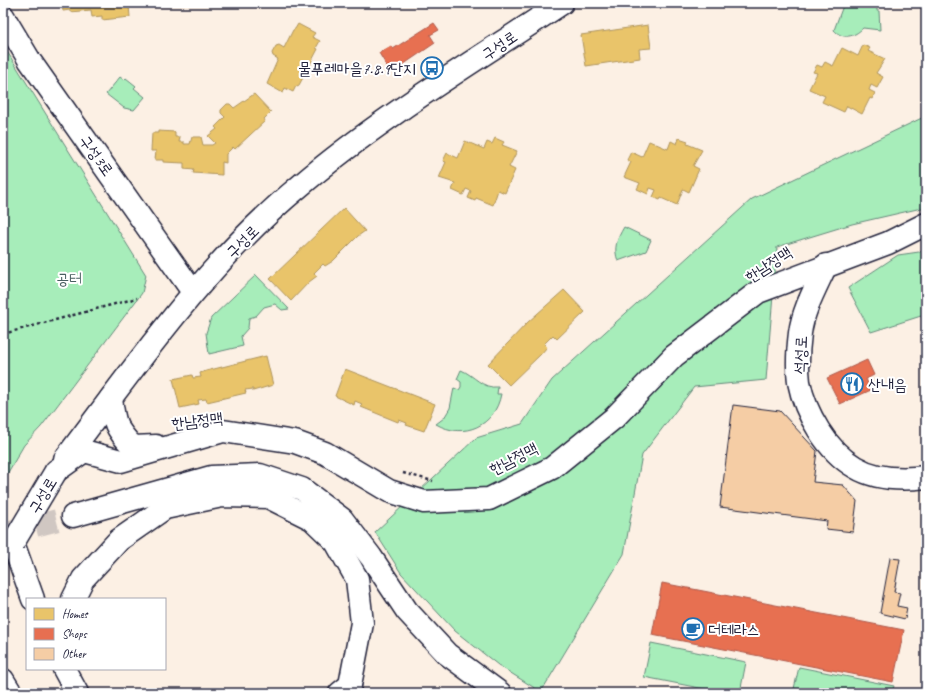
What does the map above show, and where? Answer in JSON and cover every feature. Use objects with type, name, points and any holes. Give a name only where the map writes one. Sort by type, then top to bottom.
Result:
[{"type":"main road","name":"구성로","points":[[8,552],[56,471],[193,292],[240,241],[300,185],[324,166],[401,111],[562,3]]},
{"type":"main road","name":"구성3로","points":[[3,16],[30,61],[193,292]]},
{"type":"main road","points":[[56,471],[84,451],[121,460],[223,431],[295,442],[326,454],[389,491],[424,502],[489,499],[552,468],[614,418],[674,356],[758,292],[826,265],[888,243],[926,224]]},
{"type":"main road","name":"석성로","points":[[826,265],[808,306],[800,332],[798,360],[799,382],[804,402],[825,438],[837,452],[854,467],[871,474],[898,479],[926,477]]},
{"type":"main road","points":[[111,398],[114,423],[133,447],[167,446]]},
{"type":"main road","points":[[73,516],[211,477],[260,476],[302,489],[342,519],[371,557],[407,611],[447,654],[500,693]]},
{"type":"main road","points":[[74,598],[83,579],[119,540],[165,508],[222,496],[268,497],[312,518],[336,542],[357,579],[362,623],[345,690]]},
{"type":"main road","points":[[8,552],[32,598]]},
{"type":"main road","points":[[61,670],[64,693]]},
{"type":"main road","points":[[65,670],[77,693]]},
{"type":"main road","points":[[3,680],[11,693]]},
{"type":"path","points":[[3,334],[138,298]]},
{"type":"path","points":[[400,472],[437,482]]},
{"type":"green space","points":[[844,3],[877,3],[880,30],[863,28],[856,34],[848,36],[837,33],[834,30]]},
{"type":"green space","name":"공터","points":[[3,45],[146,275],[142,293],[41,427],[24,445],[3,481]]},
{"type":"green space","points":[[120,77],[124,80],[126,78],[136,86],[134,88],[145,97],[134,110],[124,108],[106,94]]},
{"type":"green space","points":[[926,116],[926,207],[852,224],[777,247],[766,380],[694,387],[642,455],[624,554],[541,692],[498,665],[455,631],[401,573],[375,532],[476,438],[522,424],[552,380],[752,199]]},
{"type":"green space","points":[[624,227],[651,240],[646,251],[618,261],[616,244]]},
{"type":"green space","points":[[926,251],[926,325],[921,316],[871,332],[848,288],[898,255]]},
{"type":"green space","points":[[256,275],[289,309],[282,310],[275,304],[264,307],[256,316],[249,318],[248,328],[241,336],[243,346],[209,354],[206,333],[211,318]]},
{"type":"green space","points":[[461,370],[487,386],[498,387],[497,394],[501,394],[498,405],[485,422],[477,427],[457,431],[447,429],[436,424],[444,418],[450,408],[454,388],[459,390],[461,387],[461,382],[457,379]]},
{"type":"green space","points":[[651,643],[746,662],[740,693],[725,693],[644,677]]},
{"type":"green space","points":[[799,667],[894,686],[892,693],[793,693]]},
{"type":"building: Homes","points":[[62,3],[132,4],[129,5],[130,17],[102,20],[102,16],[92,17],[91,10],[70,12],[70,10],[63,11]]},
{"type":"building: Homes","points":[[298,24],[315,33],[312,37],[320,41],[316,48],[318,49],[298,87],[296,86],[293,92],[285,88],[283,93],[267,84],[278,59],[273,56],[272,53],[276,46],[279,45],[284,48],[293,30]]},
{"type":"building: Homes","points":[[648,25],[651,48],[639,49],[640,58],[586,66],[581,35]]},
{"type":"building: Homes","points":[[863,45],[870,48],[868,51],[885,59],[876,73],[883,77],[877,88],[871,85],[869,90],[875,93],[872,99],[870,98],[862,114],[847,106],[844,112],[822,102],[825,96],[809,89],[817,73],[813,72],[817,65],[822,67],[825,62],[833,66],[842,48],[858,56]]},
{"type":"building: Homes","points":[[254,94],[271,112],[264,119],[265,121],[235,149],[233,147],[226,154],[226,163],[222,162],[222,175],[193,173],[194,170],[184,169],[184,163],[155,160],[156,151],[151,151],[152,133],[158,133],[158,131],[175,132],[175,137],[180,137],[179,142],[184,142],[184,144],[190,144],[192,137],[201,137],[203,145],[212,145],[215,143],[208,136],[217,129],[215,127],[225,117],[221,113],[221,110],[227,104],[230,104],[234,108]]},
{"type":"building: Homes","points":[[495,138],[504,142],[502,145],[517,151],[509,167],[515,170],[505,193],[498,190],[493,205],[476,198],[475,201],[468,198],[471,191],[466,189],[463,195],[452,190],[455,183],[439,178],[446,162],[443,161],[447,153],[458,158],[465,141],[484,149],[487,142],[492,144]]},
{"type":"building: Homes","points":[[679,138],[688,141],[687,144],[702,150],[693,166],[699,169],[689,192],[683,189],[677,205],[661,198],[660,200],[653,197],[656,190],[650,188],[648,194],[637,189],[640,183],[624,177],[631,162],[627,160],[631,152],[642,157],[649,141],[668,149],[671,141],[677,144]]},
{"type":"building: Homes","points":[[344,208],[365,231],[333,261],[325,266],[323,264],[314,273],[317,276],[309,282],[291,301],[270,279]]},
{"type":"building: Homes","points":[[564,290],[585,312],[557,339],[553,335],[544,344],[547,347],[541,354],[509,385],[488,364],[528,322]]},
{"type":"building: Homes","points":[[266,356],[273,385],[253,391],[253,389],[245,390],[246,393],[207,402],[206,399],[198,400],[199,404],[180,408],[173,379],[192,375],[193,378],[201,377],[200,373],[206,371]]},
{"type":"building: Homes","points":[[345,369],[435,404],[424,431],[406,425],[407,423],[399,420],[398,422],[361,407],[362,404],[355,401],[354,405],[335,396]]},
{"type":"building: Shops","points":[[434,23],[439,30],[430,35],[435,43],[391,73],[379,53],[391,46],[393,49]]},
{"type":"building: Shops","points":[[867,360],[874,375],[866,379],[871,390],[840,404],[827,378]]},
{"type":"building: Shops","points":[[662,583],[904,630],[893,682],[652,635]]},
{"type":"building: Other","points":[[733,405],[780,411],[817,451],[813,482],[843,485],[857,501],[853,532],[826,529],[827,521],[720,507]]},
{"type":"building: Other","points":[[890,558],[900,559],[894,592],[900,593],[897,606],[907,608],[905,619],[880,613]]},
{"type":"tunnel","points":[[3,532],[27,528],[73,516]]},
{"type":"place","name":"물푸레마을7.8.9단지","points":[[432,68]]},
{"type":"place","name":"산내음","points":[[852,384]]},
{"type":"place","name":"더테라스","points":[[693,629]]}]
